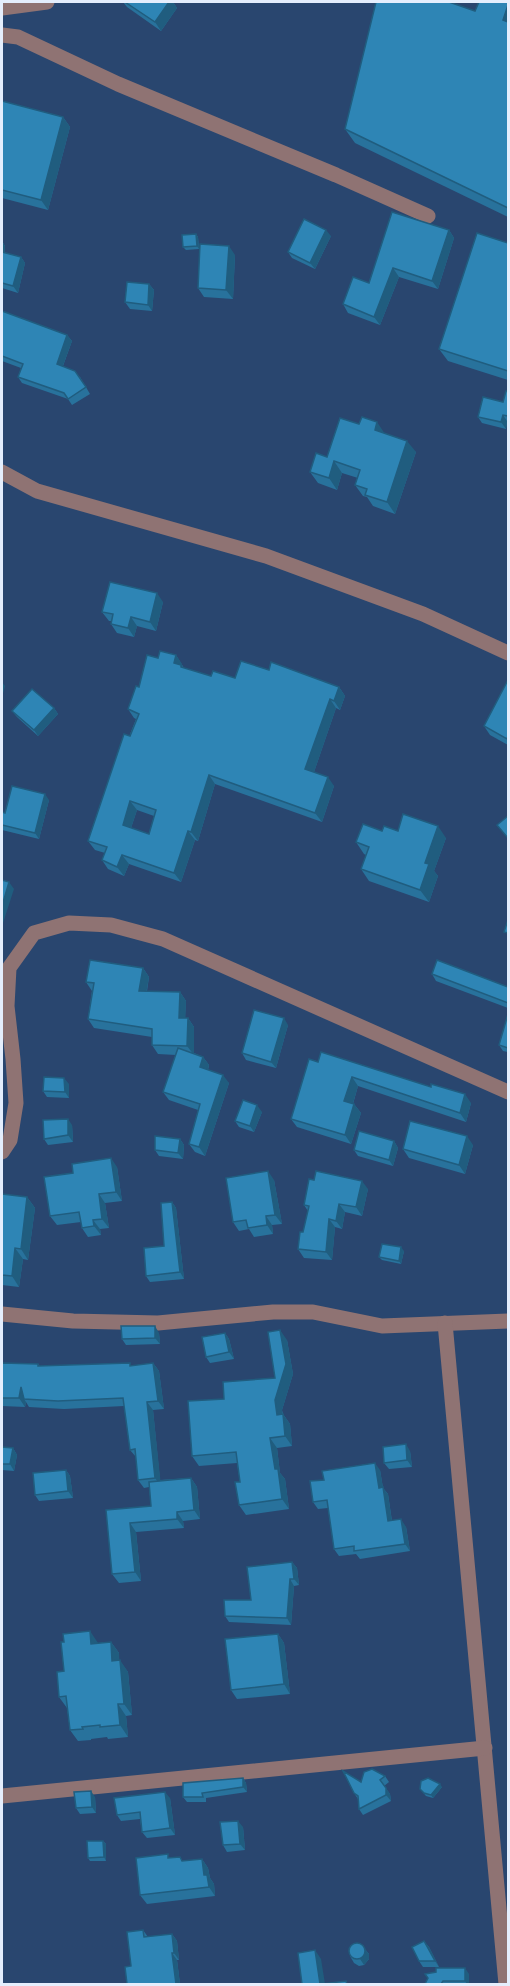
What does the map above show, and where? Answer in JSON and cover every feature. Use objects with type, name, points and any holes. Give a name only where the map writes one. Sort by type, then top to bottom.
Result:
[{"type":"street","points":[[2,8],[47,2]]},
{"type":"street","points":[[2,35],[18,37],[118,84],[428,216]]},
{"type":"street","points":[[2,472],[37,491],[266,556],[423,614],[508,653]]},
{"type":"street","points":[[2,1152],[10,1140],[16,1103],[14,1059],[7,1006],[9,968],[34,933],[69,923],[111,925],[163,939],[508,1092]]},
{"type":"street","points":[[2,1314],[73,1321],[158,1323],[273,1312],[313,1312],[382,1326],[508,1321]]},
{"type":"street","points":[[445,1323],[506,1984]]},
{"type":"street","points":[[2,1796],[484,1748]]},
{"type":"building","points":[[125,2],[169,2],[155,22]]},
{"type":"building","points":[[376,2],[449,2],[475,11],[479,2],[508,2],[503,20],[508,22],[508,208],[345,129]]},
{"type":"building","points":[[2,101],[63,117],[41,200],[2,190]]},
{"type":"building","points":[[392,212],[449,230],[432,281],[393,268],[374,317],[343,304],[353,277],[369,283]]},
{"type":"building","points":[[304,219],[326,230],[310,263],[288,252]]},
{"type":"building","points":[[477,233],[508,243],[508,371],[439,349]]},
{"type":"building","points":[[196,234],[197,246],[183,247],[182,235]]},
{"type":"building","points":[[200,244],[229,246],[226,290],[198,288]]},
{"type":"building","points":[[2,252],[21,257],[13,286],[2,283]]},
{"type":"building","points":[[127,282],[149,284],[148,305],[125,302]]},
{"type":"building","points":[[2,311],[67,335],[57,364],[75,371],[86,387],[68,399],[64,393],[18,377],[23,364],[2,356]]},
{"type":"building","points":[[506,391],[508,391],[508,416],[503,415],[501,422],[478,417],[483,397],[503,402]]},
{"type":"building","points":[[362,417],[377,422],[375,430],[407,441],[387,502],[365,495],[367,489],[355,485],[360,470],[334,461],[329,478],[310,472],[316,453],[327,457],[340,418],[359,424]]},
{"type":"building","points":[[110,582],[157,593],[150,622],[131,617],[128,628],[111,624],[113,614],[102,612]]},
{"type":"building","points":[[160,651],[176,655],[174,663],[181,667],[211,676],[213,671],[235,678],[241,661],[269,670],[271,662],[339,687],[334,701],[330,699],[305,769],[328,777],[315,813],[209,775],[191,832],[188,831],[174,873],[122,855],[117,867],[102,860],[107,847],[88,841],[124,734],[130,736],[139,714],[128,709],[136,686],[139,687],[147,655],[158,658]],"holes":[[[130,801],[156,810],[149,834],[123,825]]]},
{"type":"building","points":[[508,680],[508,736],[507,739],[484,726]]},
{"type":"building","points":[[32,689],[54,708],[34,730],[12,711]]},
{"type":"building","points":[[12,786],[45,794],[35,833],[2,825],[2,812],[5,813]]},
{"type":"building","points":[[403,814],[438,826],[425,863],[429,864],[420,890],[361,869],[369,847],[356,842],[363,824],[382,831],[384,826],[398,831]]},
{"type":"building","points":[[508,816],[508,836],[507,837],[497,825]]},
{"type":"building","points":[[2,880],[9,882],[2,906]]},
{"type":"building","points":[[508,920],[508,933],[504,932]]},
{"type":"building","points":[[90,960],[143,968],[139,991],[180,992],[179,1018],[188,1018],[187,1046],[152,1045],[152,1029],[88,1019],[94,983],[86,982]]},
{"type":"building","points":[[437,960],[508,987],[508,1003],[432,974]]},
{"type":"building","points":[[254,1010],[284,1018],[271,1062],[242,1053]]},
{"type":"building","points":[[508,1014],[508,1048],[499,1045]]},
{"type":"building","points":[[178,1048],[203,1057],[200,1067],[223,1075],[199,1147],[189,1144],[200,1104],[163,1092]]},
{"type":"building","points":[[321,1052],[431,1087],[431,1084],[465,1094],[460,1113],[352,1077],[344,1101],[354,1104],[345,1135],[291,1119],[309,1059],[318,1062]]},
{"type":"building","points":[[44,1077],[64,1078],[65,1092],[43,1091]]},
{"type":"building","points":[[243,1100],[257,1105],[250,1126],[235,1121]]},
{"type":"building","points":[[68,1119],[68,1135],[44,1139],[43,1120]]},
{"type":"building","points":[[410,1121],[467,1136],[459,1165],[403,1149]]},
{"type":"building","points":[[359,1131],[394,1141],[389,1160],[354,1150]]},
{"type":"building","points":[[155,1136],[180,1139],[178,1153],[155,1150]]},
{"type":"building","points":[[111,1158],[116,1192],[99,1194],[102,1219],[93,1220],[94,1226],[82,1228],[79,1212],[50,1216],[44,1177],[73,1173],[72,1164]]},
{"type":"building","points":[[268,1171],[275,1215],[266,1216],[267,1225],[248,1228],[246,1220],[233,1222],[226,1178]]},
{"type":"building","points":[[316,1171],[362,1181],[356,1207],[339,1204],[336,1221],[329,1219],[326,1252],[298,1249],[300,1232],[303,1232],[309,1206],[304,1205],[309,1179],[314,1180]]},
{"type":"building","points":[[2,1194],[27,1197],[21,1249],[15,1248],[12,1276],[2,1275]]},
{"type":"building","points":[[172,1202],[180,1272],[146,1276],[144,1248],[164,1246],[161,1203]]},
{"type":"building","points":[[382,1244],[401,1247],[399,1261],[379,1257]]},
{"type":"building","points":[[121,1326],[155,1326],[155,1338],[122,1339]]},
{"type":"building","points":[[280,1330],[286,1364],[275,1400],[277,1415],[283,1414],[285,1436],[270,1438],[275,1469],[278,1469],[282,1499],[239,1505],[235,1482],[240,1482],[236,1452],[192,1456],[188,1401],[224,1399],[223,1382],[275,1378],[268,1332]]},
{"type":"building","points":[[225,1333],[229,1352],[206,1357],[202,1337]]},
{"type":"building","points":[[2,1363],[38,1364],[38,1366],[130,1363],[130,1366],[153,1363],[158,1401],[147,1402],[155,1478],[138,1480],[135,1449],[130,1450],[123,1398],[58,1401],[24,1399],[21,1387],[19,1398],[2,1398]]},
{"type":"building","points":[[406,1444],[407,1460],[384,1463],[383,1447]]},
{"type":"building","points":[[2,1447],[13,1448],[10,1464],[2,1464]]},
{"type":"building","points":[[375,1463],[379,1488],[383,1487],[388,1521],[401,1519],[405,1544],[354,1551],[354,1546],[334,1549],[327,1500],[313,1502],[310,1481],[324,1480],[322,1471]]},
{"type":"building","points":[[66,1470],[68,1491],[35,1495],[33,1473]]},
{"type":"building","points":[[191,1478],[194,1510],[177,1512],[177,1519],[130,1523],[135,1572],[112,1574],[106,1510],[151,1506],[149,1482]]},
{"type":"building","points":[[292,1562],[294,1579],[290,1579],[287,1618],[225,1616],[224,1600],[251,1600],[247,1567]]},
{"type":"building","points":[[90,1631],[91,1644],[111,1642],[112,1661],[120,1660],[124,1704],[118,1704],[120,1725],[100,1727],[100,1725],[70,1730],[66,1696],[59,1697],[57,1672],[64,1671],[61,1642],[64,1642],[63,1634]]},
{"type":"building","points":[[278,1634],[284,1684],[231,1690],[225,1639]]},
{"type":"building","points":[[372,1769],[385,1776],[380,1780],[386,1788],[386,1795],[359,1809],[358,1796],[354,1793],[343,1771],[361,1782],[364,1772]]},
{"type":"building","points":[[243,1778],[243,1787],[202,1793],[203,1797],[183,1797],[183,1783]]},
{"type":"building","points":[[428,1778],[440,1784],[431,1795],[420,1789],[421,1781]]},
{"type":"building","points":[[91,1791],[92,1807],[76,1808],[74,1792]]},
{"type":"building","points":[[165,1792],[170,1828],[142,1832],[140,1812],[117,1815],[114,1798]]},
{"type":"building","points":[[238,1821],[240,1844],[223,1845],[220,1822]]},
{"type":"building","points":[[87,1841],[103,1841],[104,1857],[88,1858]]},
{"type":"building","points":[[168,1854],[168,1858],[180,1857],[182,1861],[202,1859],[204,1875],[207,1875],[209,1887],[140,1895],[136,1858]]},
{"type":"building","points":[[143,1930],[144,1937],[172,1934],[176,1984],[127,1984],[125,1967],[131,1966],[127,1932]]},
{"type":"building","points":[[424,1941],[435,1961],[419,1961],[412,1947]]},
{"type":"building","points":[[357,1943],[363,1945],[365,1951],[363,1957],[357,1959],[351,1957],[349,1951],[351,1945]]},
{"type":"building","points":[[315,1950],[320,1984],[302,1984],[298,1953]]},
{"type":"building","points":[[436,1968],[465,1968],[465,1981],[425,1984],[428,1978],[425,1974],[436,1972]]},
{"type":"building","points":[[346,1981],[347,1984],[322,1984]]}]
